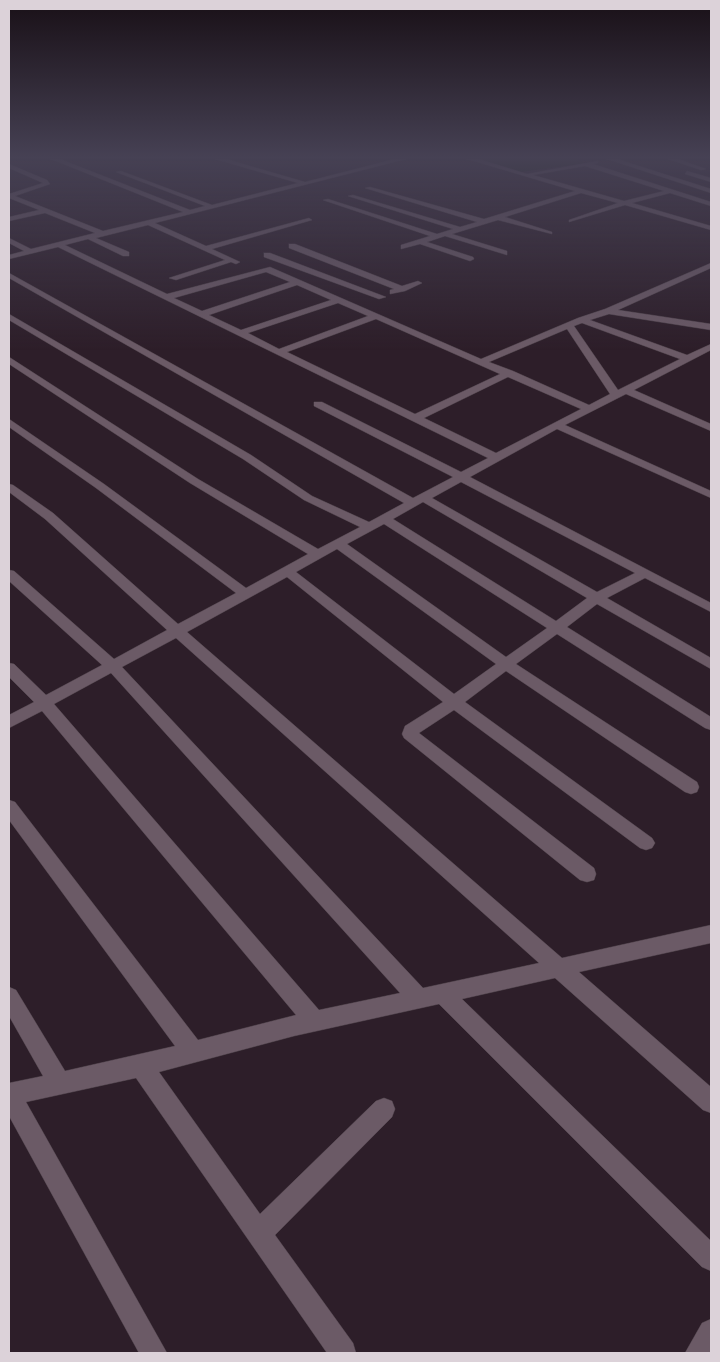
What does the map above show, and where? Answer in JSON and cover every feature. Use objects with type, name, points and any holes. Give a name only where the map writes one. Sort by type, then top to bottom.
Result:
[{"type":"street","points":[[74,223],[102,234]]},
{"type":"street","points":[[9,258],[146,223]]},
{"type":"street","points":[[149,223],[234,261],[173,278]]},
{"type":"street","points":[[206,248],[300,223]]},
{"type":"street","points":[[368,225],[377,223]]},
{"type":"street","points":[[395,223],[504,253]]},
{"type":"street","points":[[442,223],[460,228]]},
{"type":"street","points":[[404,247],[477,223]]},
{"type":"street","points":[[515,223],[550,233]]},
{"type":"street","points":[[692,223],[711,228]]},
{"type":"street","points":[[89,237],[126,254]]},
{"type":"street","points":[[9,240],[31,252]]},
{"type":"street","points":[[420,242],[470,259]]},
{"type":"street","points":[[59,245],[497,458]]},
{"type":"street","points":[[292,246],[402,289]]},
{"type":"street","points":[[267,255],[382,296]]},
{"type":"street","points":[[483,361],[608,310],[711,265]]},
{"type":"street","points":[[167,298],[267,269],[483,361],[589,409]]},
{"type":"street","points":[[9,275],[597,598],[711,664]]},
{"type":"street","points":[[202,314],[298,282]]},
{"type":"street","points":[[355,307],[418,283]]},
{"type":"street","points":[[240,333],[339,300]]},
{"type":"street","points":[[608,310],[711,327]]},
{"type":"street","points":[[279,352],[377,316]]},
{"type":"street","points":[[9,317],[247,457],[308,498],[370,527]]},
{"type":"street","points":[[581,320],[688,359]]},
{"type":"street","points":[[569,325],[621,393],[711,428]]},
{"type":"street","points":[[9,722],[178,632],[418,500],[589,409],[711,347]]},
{"type":"street","points":[[9,360],[194,480],[318,554]]},
{"type":"street","points":[[416,418],[510,373]]},
{"type":"street","points":[[318,404],[391,440],[711,608]]},
{"type":"street","points":[[9,422],[100,486],[246,594]]},
{"type":"street","points":[[557,426],[711,495]]},
{"type":"street","points":[[9,487],[49,516],[557,968],[711,1102]]},
{"type":"street","points":[[384,519],[711,724]]},
{"type":"street","points":[[338,544],[506,664],[691,787]]},
{"type":"street","points":[[287,571],[454,702],[646,843]]},
{"type":"street","points":[[586,874],[410,734],[412,730],[454,702],[597,598],[645,574]]},
{"type":"street","points":[[13,583],[113,666],[419,998]]},
{"type":"street","points":[[9,668],[44,703],[316,1022]]},
{"type":"street","points":[[9,807],[193,1052]]},
{"type":"street","points":[[154,1353],[9,1094],[141,1066],[419,998],[711,934]]},
{"type":"street","points":[[443,994],[711,1258]]},
{"type":"street","points":[[9,997],[60,1083]]},
{"type":"street","points":[[141,1066],[343,1353]]},
{"type":"street","points":[[259,1233],[384,1108]]},
{"type":"street","points":[[698,1353],[711,1332]]}]
